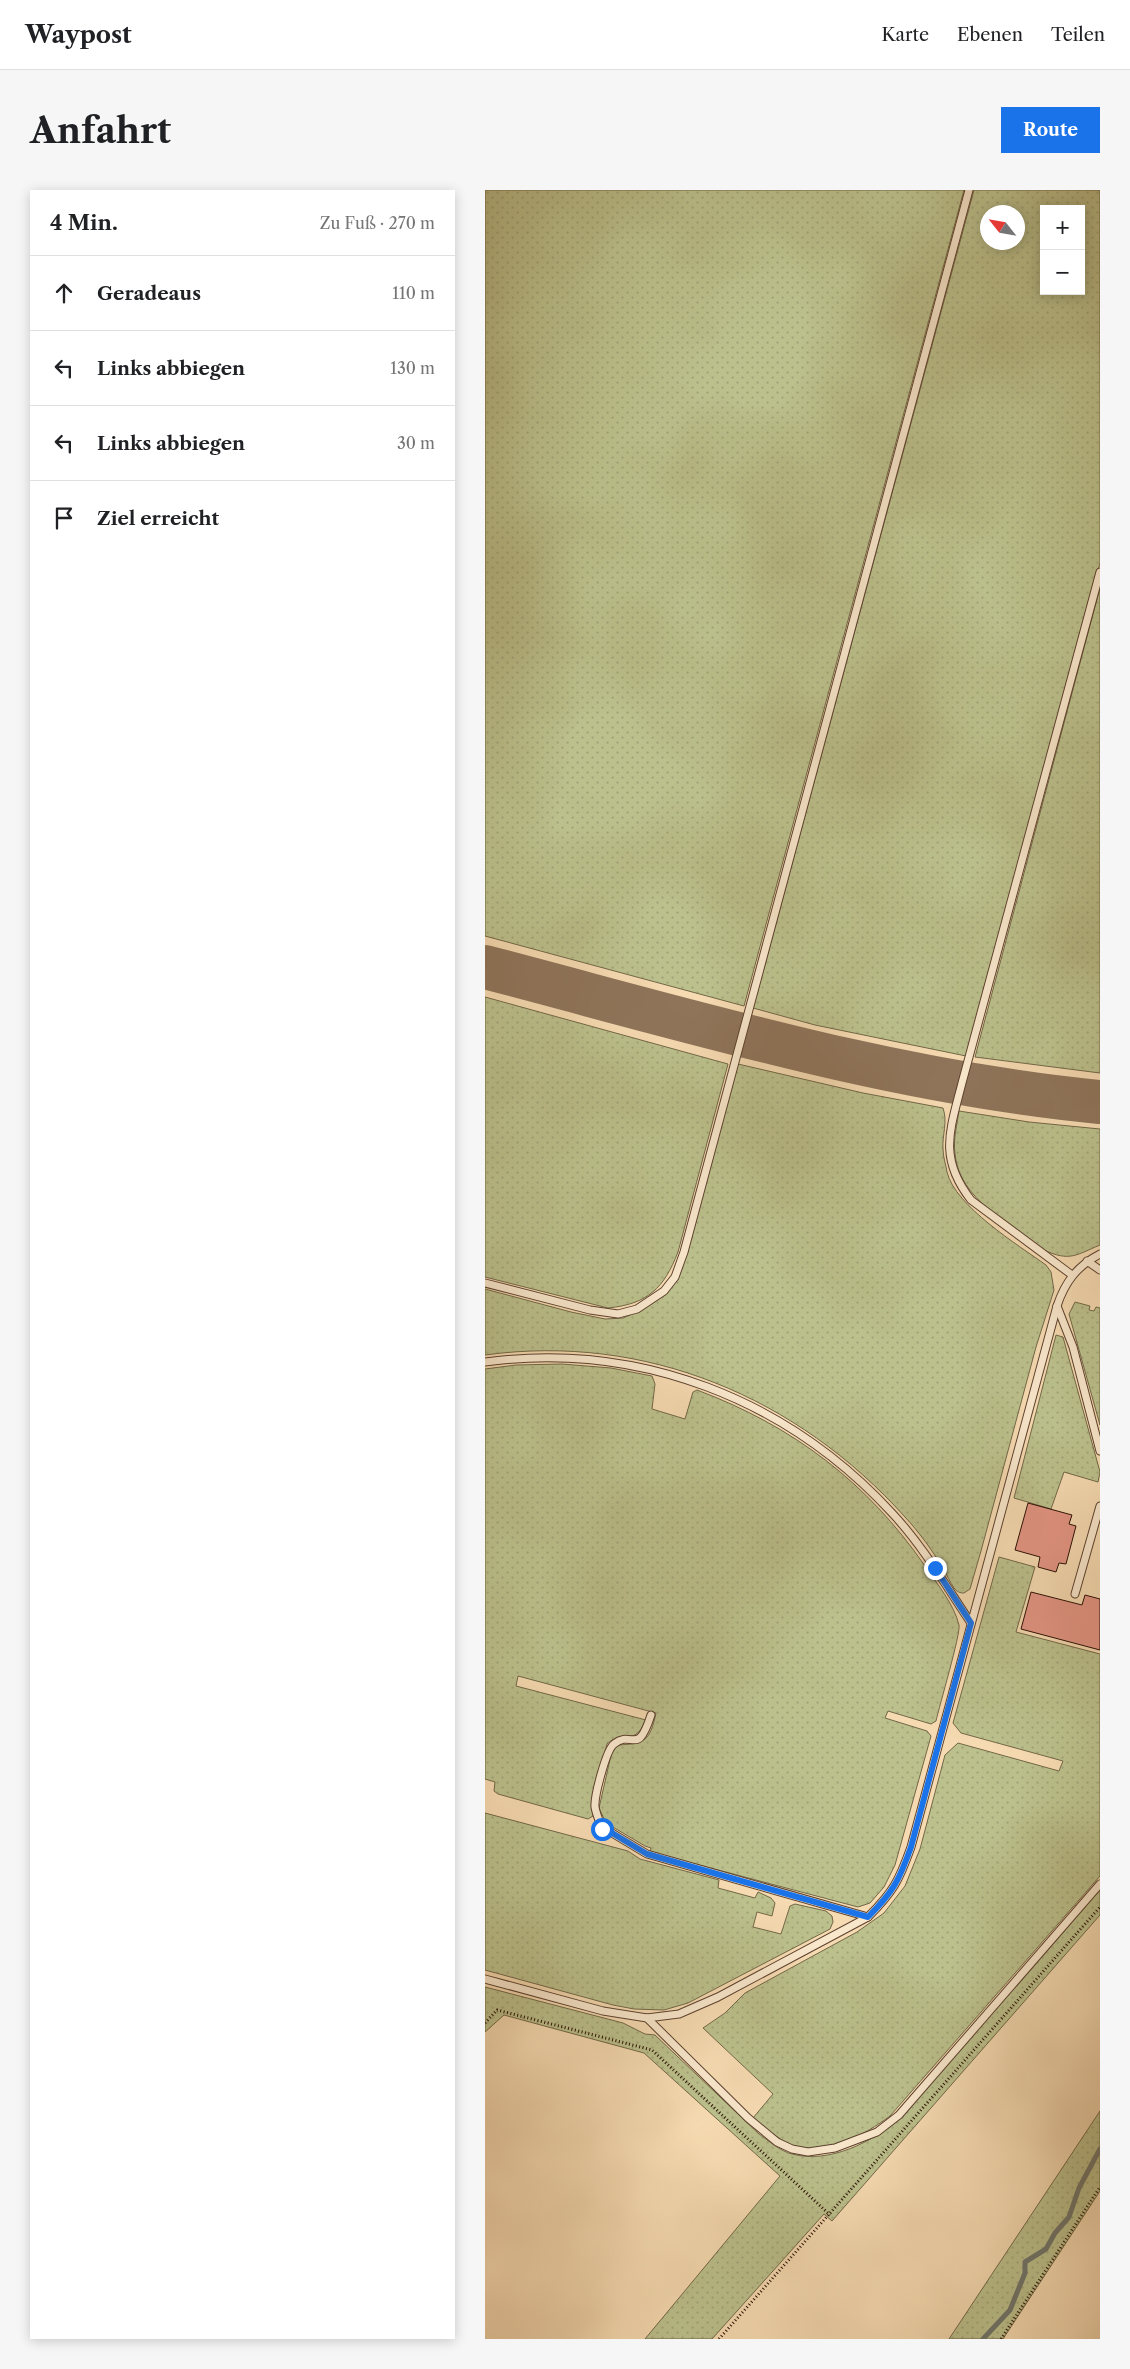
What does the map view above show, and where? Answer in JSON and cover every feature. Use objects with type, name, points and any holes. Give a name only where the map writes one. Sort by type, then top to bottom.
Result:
[{"type":"lane","points":[[485,1283],[590,1310],[618,1314],[637,1309],[655,1298],[664,1291],[675,1277],[684,1252],[746,1025],[969,190]]},
{"type":"lane","points":[[1072,1274],[971,1200],[960,1186],[953,1170],[949,1152],[951,1128],[960,1092],[1100,572]]},
{"type":"lane","points":[[485,1979],[603,2011],[647,2018],[679,2014],[718,1997],[868,1917],[885,1900],[903,1871],[1057,1306],[1072,1274],[1087,1261],[1100,1254]]},
{"type":"lane","points":[[1087,1261],[1100,1270]]},
{"type":"lane","points":[[1057,1306],[1073,1347],[1100,1451]]},
{"type":"lane","points":[[485,1362],[546,1357],[618,1362],[696,1382],[761,1410],[815,1444],[866,1486],[919,1546],[971,1623]]},
{"type":"lane","points":[[1075,1594],[1100,1506]]},
{"type":"lane","points":[[651,1715],[645,1735],[637,1741],[620,1740],[613,1744],[608,1752],[595,1806],[602,1829],[647,1854],[868,1917]]},
{"type":"lane","points":[[647,2018],[748,2118],[777,2142],[791,2149],[808,2152],[835,2148],[877,2132],[899,2115],[1100,1884]]},
{"type":"path","points":[[719,2339],[1100,1907]]},
{"type":"path","points":[[485,2022],[497,2010],[651,2050],[830,2215]]},
{"type":"path","points":[[1001,2339],[1100,2187]]},
{"type":"green space","points":[[485,190],[964,190],[744,1006],[485,936]]},
{"type":"green space","points":[[974,190],[1100,190],[1100,563],[966,1056],[815,1025],[753,1008]]},
{"type":"green space","points":[[1100,588],[1100,1073],[975,1057]]},
{"type":"green space","points":[[485,997],[728,1064],[678,1252],[667,1275],[653,1292],[644,1298],[634,1303],[608,1308],[485,1277]]},
{"type":"green space","points":[[738,1064],[863,1093],[943,1108],[945,1118],[943,1155],[952,1185],[974,1211],[1004,1236],[1046,1265],[1051,1272],[1054,1290],[1036,1347],[970,1589],[964,1593],[954,1588],[943,1568],[910,1523],[863,1475],[816,1438],[767,1407],[715,1383],[660,1365],[603,1354],[545,1351],[485,1355],[485,1289],[605,1319],[623,1318],[642,1310],[663,1295],[685,1253]]},
{"type":"green space","points":[[959,1111],[1029,1122],[1100,1129],[1100,1245],[1073,1256],[1053,1254],[1044,1250],[1002,1221],[976,1198],[959,1170],[955,1154],[955,1132]]},
{"type":"green space","points":[[1075,1302],[1090,1306],[1089,1310],[1094,1311],[1096,1307],[1100,1308],[1100,1425],[1069,1314]]},
{"type":"green space","points":[[1056,1335],[1063,1337],[1100,1472],[1098,1482],[1064,1472],[1051,1509],[1014,1498]]},
{"type":"green space","points":[[562,1364],[611,1368],[652,1376],[655,1384],[652,1409],[685,1419],[693,1392],[697,1390],[732,1404],[796,1439],[853,1483],[878,1508],[925,1566],[949,1602],[957,1617],[959,1631],[936,1721],[931,1724],[888,1711],[885,1718],[927,1731],[931,1736],[895,1865],[884,1887],[870,1903],[858,1907],[650,1852],[651,1848],[606,1823],[599,1808],[612,1751],[617,1745],[634,1744],[645,1739],[651,1730],[656,1713],[518,1676],[516,1686],[646,1720],[637,1734],[613,1739],[607,1744],[592,1800],[593,1816],[588,1819],[498,1794],[494,1791],[495,1782],[485,1779],[485,1369],[516,1365]]},
{"type":"green space","points":[[999,1557],[1035,1567],[1016,1632],[1100,1654],[1100,1876],[890,2116],[869,2130],[844,2142],[817,2148],[804,2148],[792,2145],[776,2136],[753,2118],[773,2094],[703,2028],[725,2013],[745,1993],[857,1932],[884,1913],[905,1886],[920,1849],[945,1755],[958,1743],[1059,1771],[1063,1761],[961,1733],[953,1723]]},
{"type":"green space","points":[[485,1813],[628,1851],[640,1859],[719,1880],[718,1888],[755,1898],[758,1892],[771,1898],[775,1903],[772,1916],[757,1912],[753,1927],[781,1934],[790,1906],[795,1904],[826,1911],[832,1916],[833,1922],[830,1929],[688,2003],[664,2010],[634,2009],[613,2005],[485,1970]]},
{"type":"green space","points":[[1100,1890],[1100,1915],[832,2221],[824,2214],[712,2339],[645,2339],[780,2176],[644,2053],[504,2015],[485,2032],[485,1987],[623,2023],[645,2034],[655,2035],[759,2134],[771,2143],[783,2151],[792,2154],[821,2156],[849,2149],[863,2143],[889,2128],[900,2119]]},
{"type":"green space","points":[[1100,2111],[1100,2191],[1003,2339],[949,2339]]},
{"type":"building","points":[[1028,1503],[1072,1515],[1069,1524],[1076,1526],[1066,1564],[1059,1563],[1056,1572],[1038,1567],[1040,1557],[1015,1550]]},
{"type":"building","points":[[1031,1592],[1082,1605],[1085,1595],[1100,1599],[1100,1650],[1021,1629]]},
{"type":"waterway","points":[[983,2339],[1010,2310],[1025,2273],[1025,2262],[1046,2249],[1055,2233],[1069,2217],[1079,2188],[1100,2149]]},
{"type":"taxiway","points":[[485,967],[713,1028],[867,1064],[944,1080],[1022,1093],[1100,1102]]},
{"type":"route","points":[[602,1829],[647,1854],[868,1917],[885,1900],[900,1878],[911,1847],[971,1623],[935,1568]]}]
